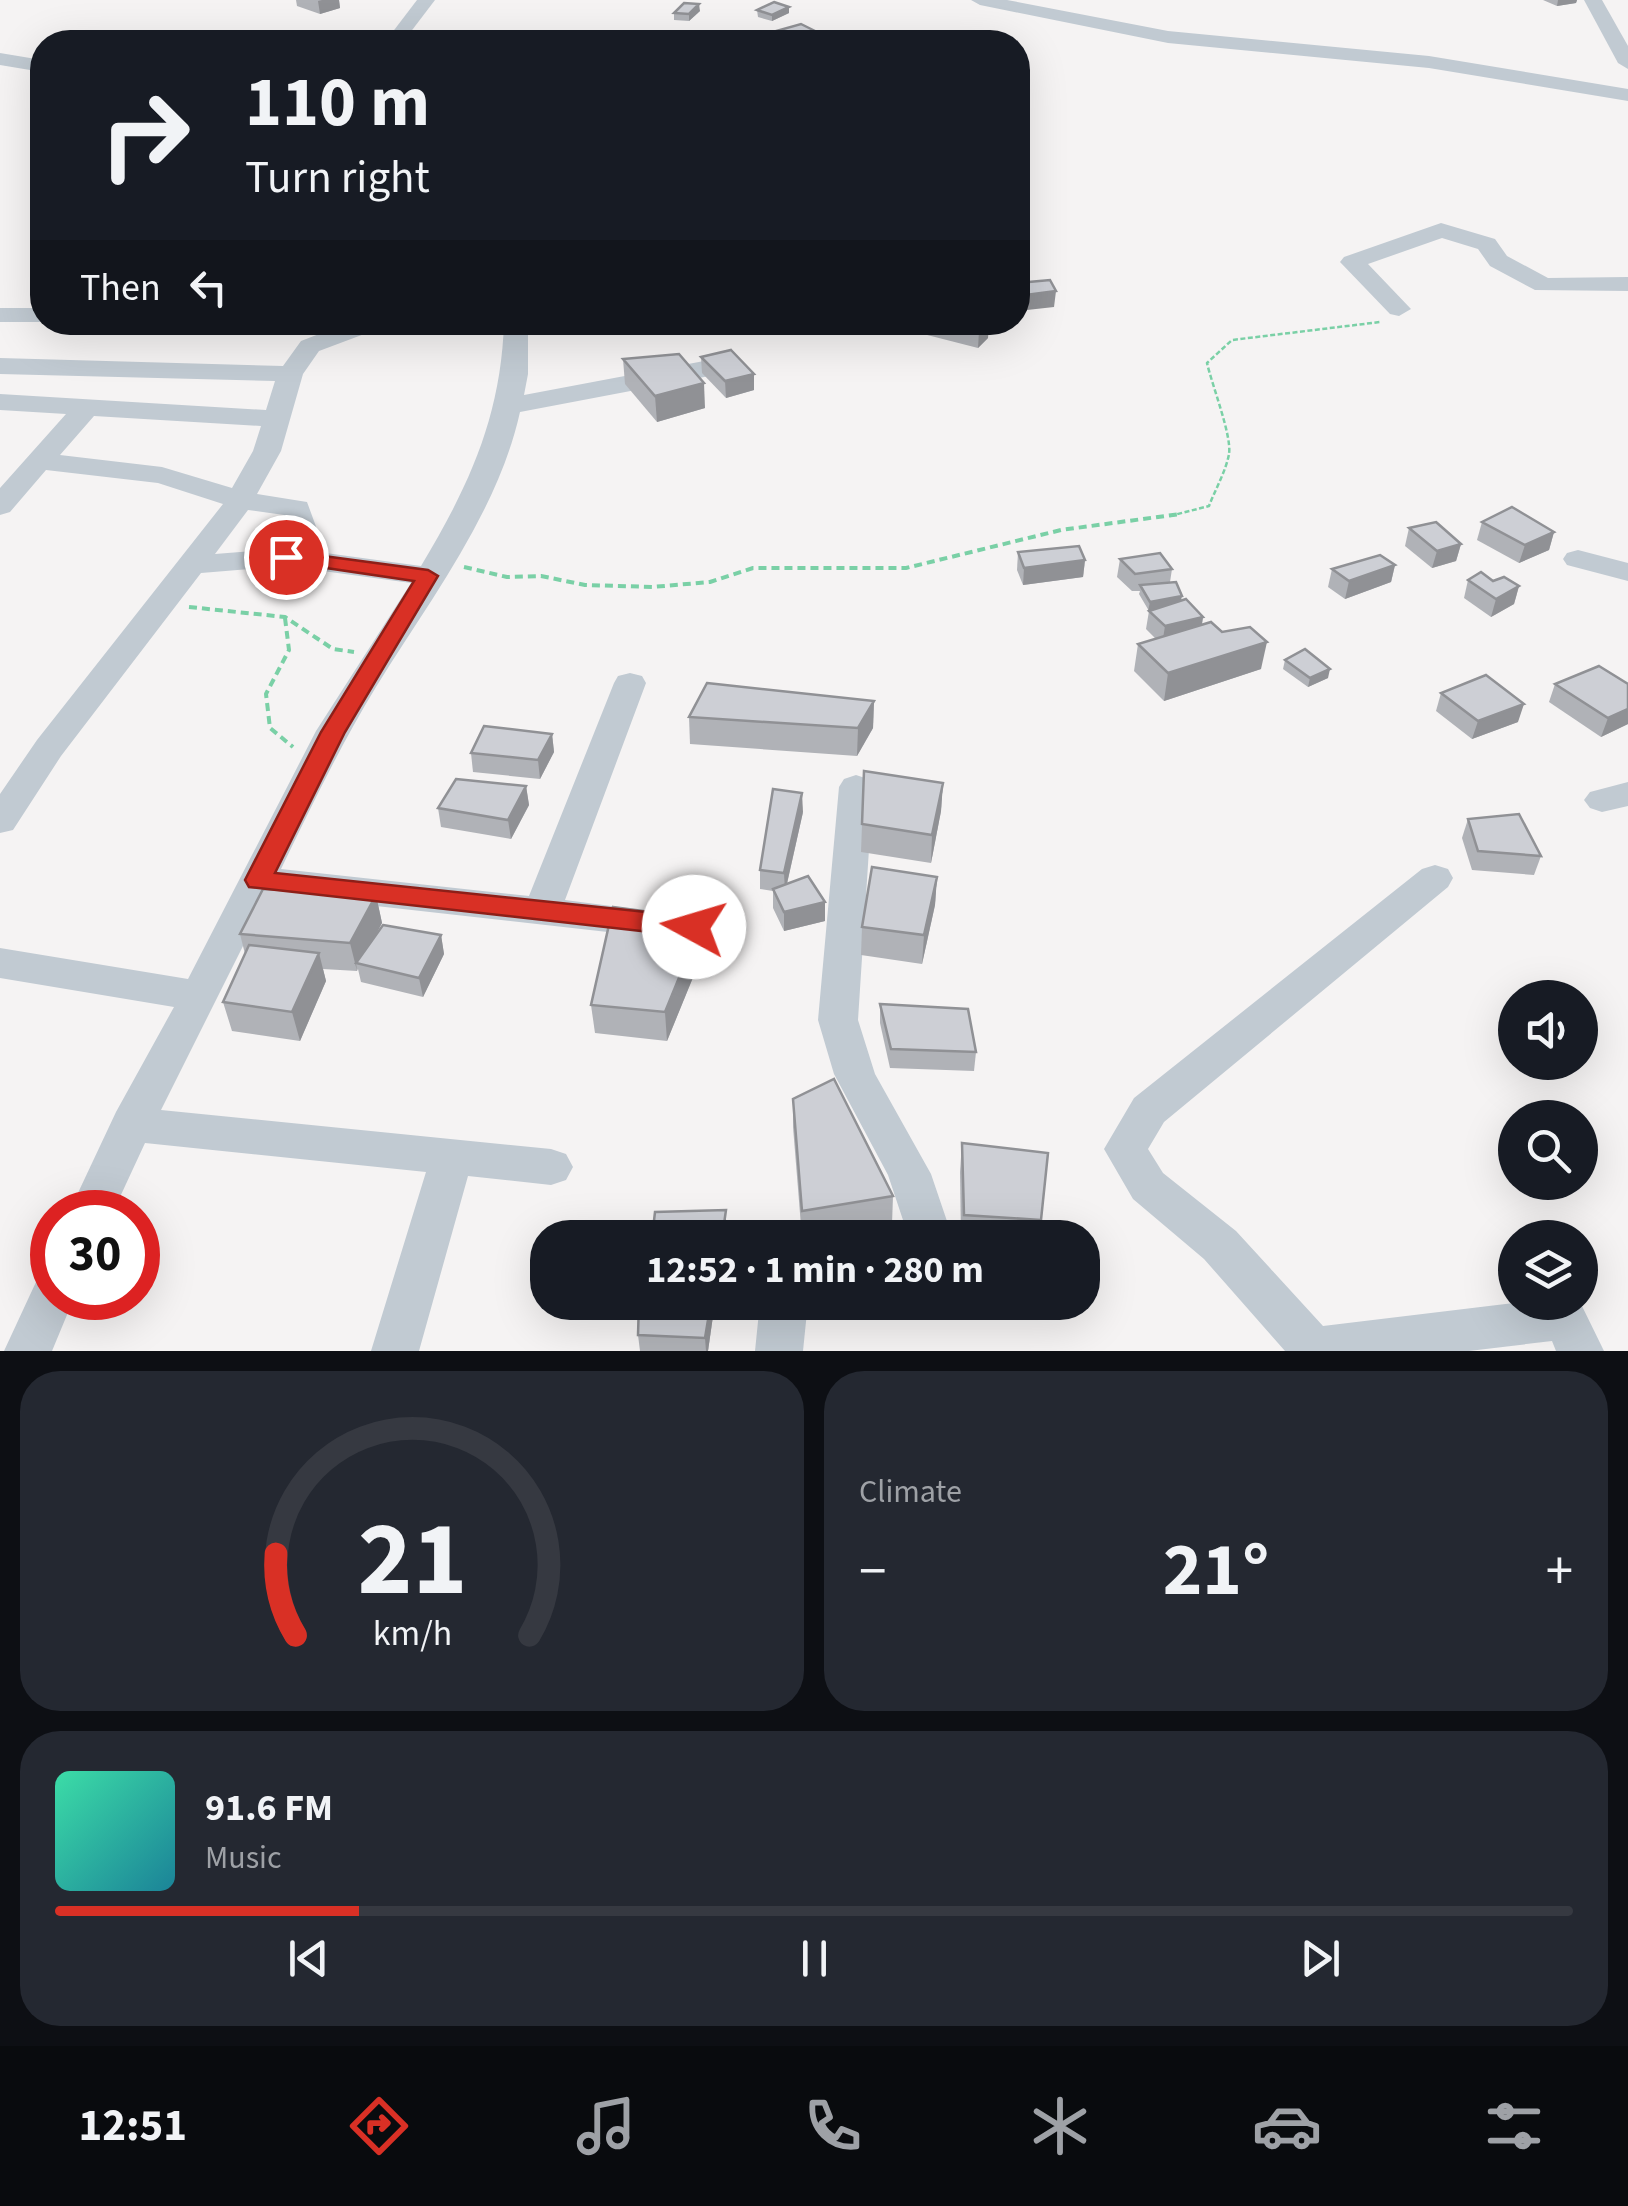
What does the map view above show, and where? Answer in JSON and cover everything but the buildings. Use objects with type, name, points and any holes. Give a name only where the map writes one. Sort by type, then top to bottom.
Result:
[{"type":"street","points":[[980,0],[1168,37],[1429,62],[1628,95]]},
{"type":"street","points":[[1593,0],[1628,63]]},
{"type":"street","points":[[402,30],[421,1]]},
{"type":"street","points":[[0,59],[30,64]]},
{"type":"street","points":[[1399,309],[1352,262],[1441,230],[1487,244],[1498,261],[1544,285],[1628,284]]},
{"type":"street","points":[[0,315],[30,314]]},
{"type":"street","points":[[0,822],[48,748],[239,500],[267,450],[290,374],[310,346],[340,335]]},
{"type":"street","points":[[101,1190],[131,1124],[316,766],[478,488],[498,442],[520,353],[518,335]]},
{"type":"street","points":[[0,366],[290,374]]},
{"type":"street","points":[[507,406],[720,366]]},
{"type":"street","points":[[0,402],[275,418]]},
{"type":"street","points":[[0,506],[86,408]]},
{"type":"street","points":[[39,461],[162,475],[239,500],[297,508],[306,540],[286,557]]},
{"type":"street","points":[[189,565],[286,557],[431,571]]},
{"type":"street","points":[[1578,559],[1628,572]]},
{"type":"street","points":[[542,911],[630,682]]},
{"type":"street","points":[[856,787],[838,1020],[843,1054],[922,1198],[926,1220]]},
{"type":"street","points":[[1435,878],[1150,1110],[1125,1149],[1148,1186],[1220,1245],[1313,1349],[1567,1318],[1580,1351]]},
{"type":"street","points":[[258,880],[694,927]]},
{"type":"street","points":[[0,963],[200,996]]},
{"type":"street","points":[[131,1124],[551,1167]]},
{"type":"street","points":[[396,1351],[452,1157]]},
{"type":"street","points":[[28,1351],[42,1320]]},
{"type":"street","points":[[779,1351],[780,1320]]},
{"type":"path","points":[[431,571],[585,585],[652,586],[710,582],[752,568],[906,568],[1061,530],[1160,519],[1209,506],[1228,454],[1227,430],[1219,415],[1207,363],[1219,350],[1232,340],[1401,317],[1399,309]]},
{"type":"path","points":[[159,604],[285,617],[332,649],[379,657]]},
{"type":"path","points":[[285,617],[289,650],[266,694],[270,728],[316,766]]},
{"type":"route","points":[[286,557],[428,576],[333,732],[258,880],[694,927]]}]
